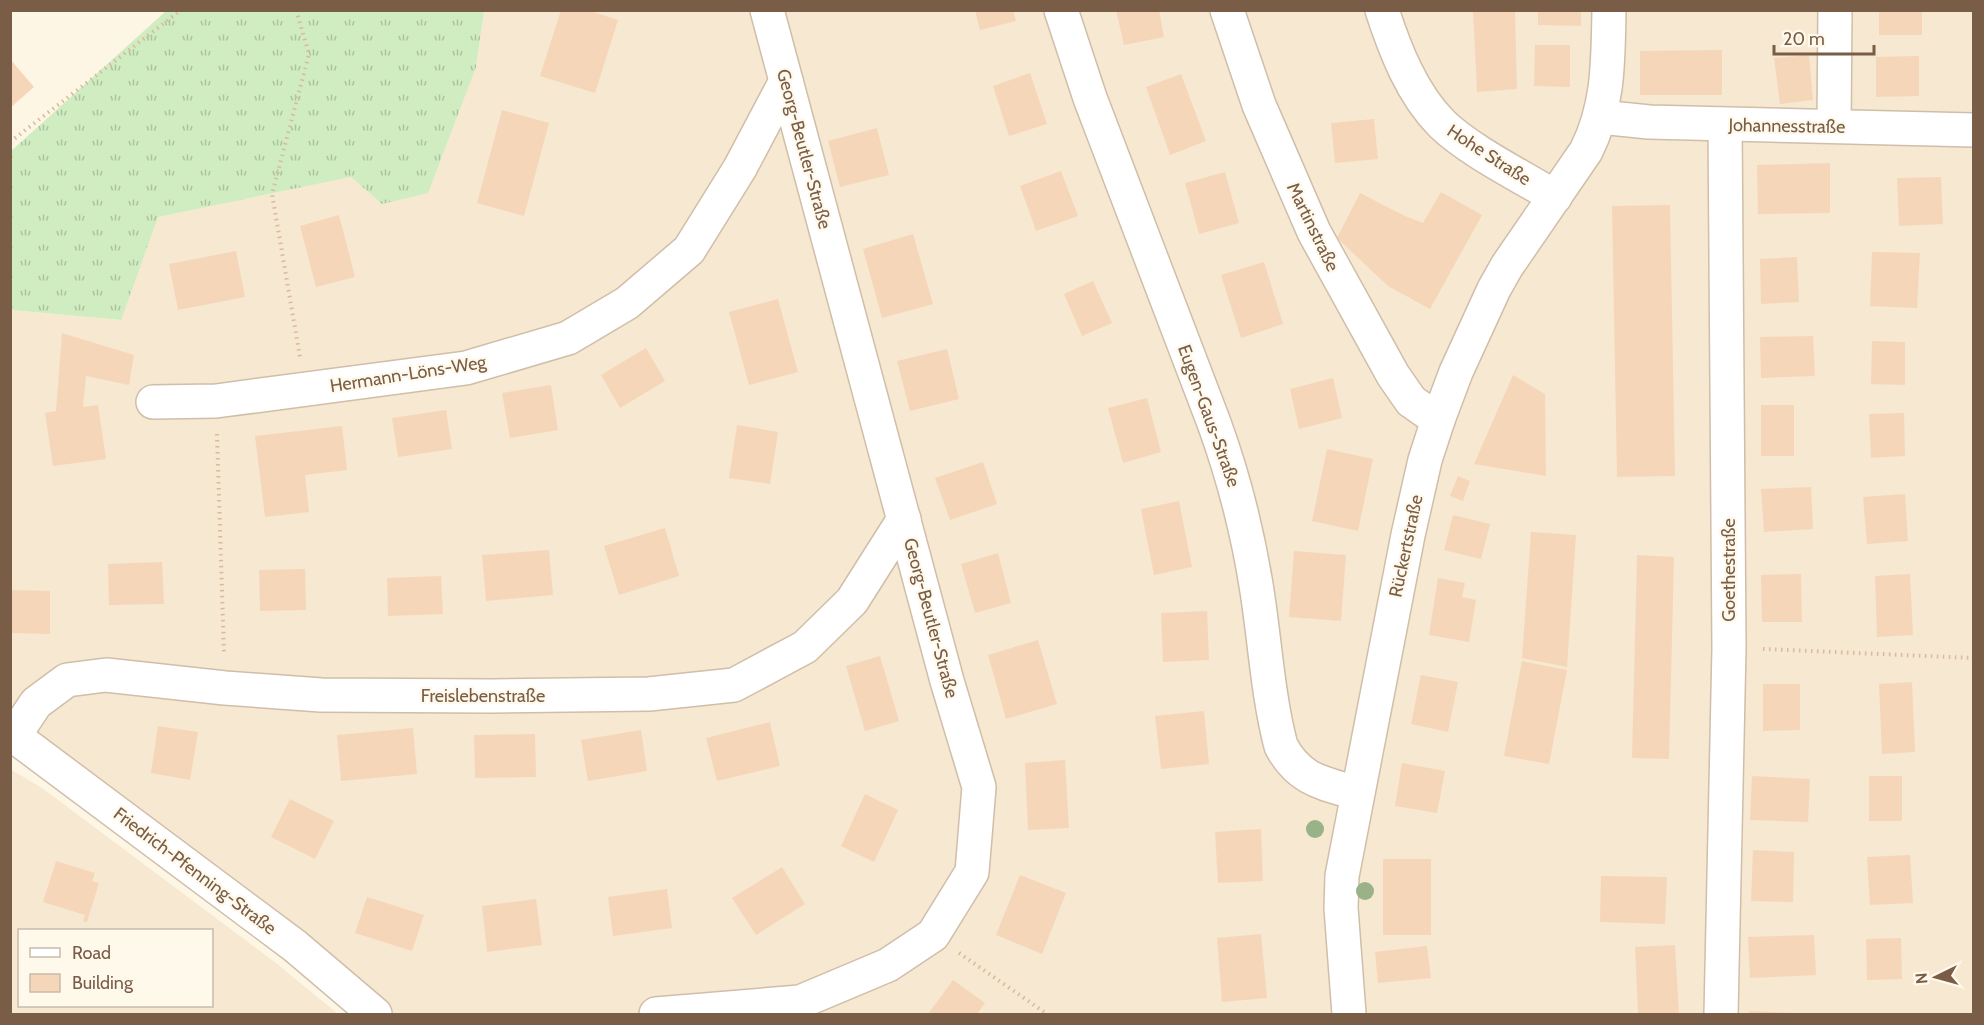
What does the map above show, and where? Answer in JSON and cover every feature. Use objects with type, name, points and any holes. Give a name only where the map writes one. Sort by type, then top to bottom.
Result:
[{"type":"street","name":"Georg-Beutler-Straße","points":[[656,1014],[800,1002],[888,965],[933,935],[972,873],[979,787],[947,681],[766,10]]},
{"type":"street","name":"Eugen-Gaus-Straße","points":[[1061,10],[1093,108],[1214,423],[1232,476],[1257,589],[1281,746],[1295,767],[1304,775],[1316,781],[1357,793]]},
{"type":"street","name":"Martinstraße","points":[[1227,10],[1239,52],[1262,114],[1297,196],[1325,253],[1398,383],[1411,401],[1438,420]]},
{"type":"street","name":"Hohe Straße","points":[[1382,10],[1402,63],[1424,102],[1443,124],[1477,149],[1555,197]]},
{"type":"street","name":"Rückertstraße","points":[[1349,1014],[1341,891],[1345,852],[1425,460],[1456,372],[1494,289],[1586,151],[1600,117],[1607,79],[1609,10]]},
{"type":"street","points":[[1833,126],[1835,10]]},
{"type":"street","name":"Hermann-Löns-Weg","points":[[153,402],[216,401],[466,368],[568,338],[627,303],[689,250],[740,168],[786,81]]},
{"type":"street","name":"Johannesstraße","points":[[1600,117],[1632,121],[1725,125],[1974,130]]},
{"type":"street","name":"Goethestraße","points":[[1721,1014],[1729,648],[1725,125]]},
{"type":"street","name":"Freislebenstraße","points":[[12,736],[36,703],[67,680],[106,675],[225,688],[321,695],[649,694],[734,685],[805,647],[852,601],[904,519]]},
{"type":"street","name":"Friedrich-Pfenning-Straße","points":[[12,736],[295,946],[375,1014]]},
{"type":"path","points":[[10,142],[181,10]]},
{"type":"path","points":[[296,10],[309,54],[272,194],[305,391]]},
{"type":"path","points":[[216,401],[225,688]]},
{"type":"path","points":[[1779,650],[1974,658]]},
{"type":"path","points":[[933,935],[1047,1014]]},
{"type":"shaded area","points":[[484,11],[1973,11],[1973,1014],[375,1014],[11,733],[10,310],[120,320],[157,217],[351,177],[382,204],[476,67]]},
{"type":"shaded area","points":[[10,769],[42,788],[276,963],[338,1014],[11,1014]]},
{"type":"green space","points":[[166,11],[484,11],[476,67],[428,193],[382,204],[351,177],[158,217],[121,320],[11,310],[11,151]]},
{"type":"building","points":[[561,10],[587,10],[618,20],[595,93],[540,76]]},
{"type":"building","points":[[975,10],[1013,10],[1016,21],[980,30]]},
{"type":"building","points":[[1116,10],[1159,10],[1164,37],[1124,45]]},
{"type":"building","points":[[1473,10],[1515,10],[1517,89],[1477,92]]},
{"type":"building","points":[[1538,10],[1581,10],[1581,26],[1538,25]]},
{"type":"building","points":[[1879,10],[1922,10],[1922,35],[1879,35]]},
{"type":"building","points":[[1535,45],[1570,45],[1570,87],[1534,86]]},
{"type":"building","points":[[1722,50],[1722,95],[1640,95],[1640,51]]},
{"type":"building","points":[[1809,55],[1813,100],[1780,104],[1774,58]]},
{"type":"building","points":[[1919,56],[1919,96],[1876,97],[1876,57]]},
{"type":"building","points":[[10,59],[34,87],[10,108]]},
{"type":"building","points":[[1030,73],[1047,124],[1009,136],[993,86]]},
{"type":"building","points":[[1181,74],[1206,141],[1170,155],[1146,87]]},
{"type":"building","points":[[502,110],[549,123],[524,216],[477,203]]},
{"type":"building","points":[[1374,119],[1378,159],[1335,163],[1331,123]]},
{"type":"building","points":[[877,128],[889,175],[840,187],[828,141]]},
{"type":"building","points":[[1830,163],[1830,213],[1758,214],[1757,165]]},
{"type":"building","points":[[1061,171],[1078,216],[1036,231],[1020,186]]},
{"type":"building","points":[[1225,172],[1239,223],[1199,234],[1185,183]]},
{"type":"building","points":[[1941,177],[1943,224],[1899,226],[1897,178]]},
{"type":"building","points":[[1441,192],[1482,215],[1430,309],[1388,286],[1337,238],[1360,193],[1423,223]]},
{"type":"building","points":[[1670,205],[1675,476],[1617,477],[1612,206]]},
{"type":"building","points":[[339,215],[355,277],[316,287],[300,226]]},
{"type":"building","points":[[913,234],[933,304],[882,318],[863,249]]},
{"type":"building","points":[[236,251],[245,297],[178,310],[169,264]]},
{"type":"building","points":[[1872,252],[1920,253],[1917,308],[1870,306]]},
{"type":"building","points":[[1797,257],[1799,302],[1761,304],[1760,259]]},
{"type":"building","points":[[1264,262],[1283,324],[1241,338],[1221,275]]},
{"type":"building","points":[[1093,281],[1112,323],[1082,336],[1064,294]]},
{"type":"building","points":[[778,299],[798,372],[749,385],[729,312]]},
{"type":"building","points":[[62,333],[134,355],[129,385],[86,376],[83,407],[98,405],[106,459],[53,466],[45,413],[56,411]]},
{"type":"building","points":[[1813,336],[1815,376],[1761,378],[1760,337]]},
{"type":"building","points":[[1872,341],[1905,342],[1905,385],[1871,384]]},
{"type":"building","points":[[646,348],[665,381],[620,408],[601,375]]},
{"type":"building","points":[[947,349],[959,399],[910,411],[897,361]]},
{"type":"building","points":[[1513,375],[1545,394],[1546,476],[1474,464]]},
{"type":"building","points":[[1333,378],[1342,418],[1299,429],[1290,389]]},
{"type":"building","points":[[551,385],[558,430],[510,438],[502,393]]},
{"type":"building","points":[[1147,398],[1161,452],[1123,463],[1108,408]]},
{"type":"building","points":[[1761,405],[1794,405],[1794,456],[1761,456]]},
{"type":"building","points":[[446,410],[452,449],[398,457],[392,418]]},
{"type":"building","points":[[1904,413],[1905,456],[1871,458],[1869,414]]},
{"type":"building","points":[[737,425],[778,432],[770,484],[729,478]]},
{"type":"building","points":[[342,426],[347,470],[305,475],[309,512],[265,517],[255,436]]},
{"type":"building","points":[[1327,449],[1373,459],[1358,531],[1312,521]]},
{"type":"building","points":[[983,462],[997,504],[950,520],[935,478]]},
{"type":"building","points":[[1458,476],[1470,481],[1463,501],[1450,496]]},
{"type":"building","points":[[1811,487],[1813,529],[1764,532],[1761,489]]},
{"type":"building","points":[[1905,494],[1908,541],[1867,544],[1863,497]]},
{"type":"building","points":[[1179,501],[1192,567],[1154,575],[1141,509]]},
{"type":"building","points":[[1453,515],[1490,524],[1481,559],[1444,550]]},
{"type":"building","points":[[665,528],[679,576],[619,595],[604,546]]},
{"type":"building","points":[[1531,532],[1576,535],[1567,667],[1522,658]]},
{"type":"building","points":[[549,550],[553,595],[486,601],[482,555]]},
{"type":"building","points":[[1294,551],[1346,555],[1341,621],[1289,617]]},
{"type":"building","points":[[998,553],[1011,603],[975,613],[961,564]]},
{"type":"building","points":[[1637,555],[1674,557],[1669,759],[1632,758]]},
{"type":"building","points":[[162,562],[164,604],[109,605],[108,564]]},
{"type":"building","points":[[305,569],[306,610],[260,611],[259,570]]},
{"type":"building","points":[[1801,574],[1802,622],[1762,622],[1761,575]]},
{"type":"building","points":[[1910,574],[1913,635],[1877,637],[1875,576]]},
{"type":"building","points":[[441,576],[443,614],[388,616],[387,578]]},
{"type":"building","points":[[1438,578],[1465,583],[1462,597],[1476,600],[1469,642],[1429,635]]},
{"type":"building","points":[[10,590],[50,591],[50,634],[10,633]]},
{"type":"building","points":[[1207,611],[1209,660],[1163,662],[1161,613]]},
{"type":"building","points":[[1038,640],[1057,704],[1006,719],[988,655]]},
{"type":"building","points":[[880,656],[899,721],[865,731],[846,666]]},
{"type":"building","points":[[1522,661],[1567,670],[1549,764],[1504,756]]},
{"type":"building","points":[[1421,675],[1458,682],[1448,732],[1411,724]]},
{"type":"building","points":[[1912,682],[1915,752],[1882,754],[1879,684]]},
{"type":"building","points":[[1763,684],[1800,684],[1800,730],[1763,731]]},
{"type":"building","points":[[1204,711],[1209,764],[1161,769],[1155,716]]},
{"type":"building","points":[[770,722],[780,766],[717,781],[706,738]]},
{"type":"building","points":[[158,726],[198,732],[190,780],[151,773]]},
{"type":"building","points":[[413,728],[417,774],[341,781],[337,735]]},
{"type":"building","points":[[641,730],[647,771],[588,781],[581,740]]},
{"type":"building","points":[[535,734],[536,777],[475,778],[474,735]]},
{"type":"building","points":[[1065,760],[1069,828],[1028,830],[1025,763]]},
{"type":"building","points":[[1402,763],[1445,771],[1437,813],[1395,806]]},
{"type":"building","points":[[1752,776],[1810,779],[1808,822],[1750,820]]},
{"type":"building","points":[[1869,776],[1902,776],[1902,821],[1869,821]]},
{"type":"building","points":[[865,794],[898,810],[874,862],[841,846]]},
{"type":"building","points":[[290,799],[334,821],[315,859],[271,837]]},
{"type":"building","points":[[1261,829],[1263,881],[1218,883],[1215,832]]},
{"type":"building","points":[[1753,850],[1794,852],[1793,902],[1751,901]]},
{"type":"building","points":[[1910,855],[1913,903],[1870,905],[1867,857]]},
{"type":"building","points":[[1383,859],[1431,859],[1431,935],[1383,935]]},
{"type":"building","points":[[56,861],[95,873],[92,881],[99,883],[87,922],[83,921],[85,915],[43,902]]},
{"type":"building","points":[[782,867],[805,904],[756,935],[732,898]]},
{"type":"building","points":[[1020,875],[1066,893],[1042,954],[996,935]]},
{"type":"building","points":[[1601,876],[1667,877],[1665,924],[1600,922]]},
{"type":"building","points":[[667,889],[672,928],[613,936],[608,897]]},
{"type":"building","points":[[367,897],[424,915],[412,951],[355,933]]},
{"type":"building","points":[[536,899],[542,945],[487,952],[482,906]]},
{"type":"building","points":[[1261,934],[1267,998],[1222,1002],[1217,938]]},
{"type":"building","points":[[1814,935],[1816,975],[1750,978],[1748,937]]},
{"type":"building","points":[[1901,938],[1902,979],[1867,980],[1866,939]]},
{"type":"building","points":[[1675,945],[1679,1014],[1638,1014],[1635,947]]},
{"type":"building","points":[[1427,946],[1431,978],[1378,983],[1375,952]]},
{"type":"building","points":[[953,980],[985,1003],[977,1014],[928,1014]]},
{"type":"building","points":[[1749,1011],[1796,1013],[1796,1014],[1749,1014]]}]
